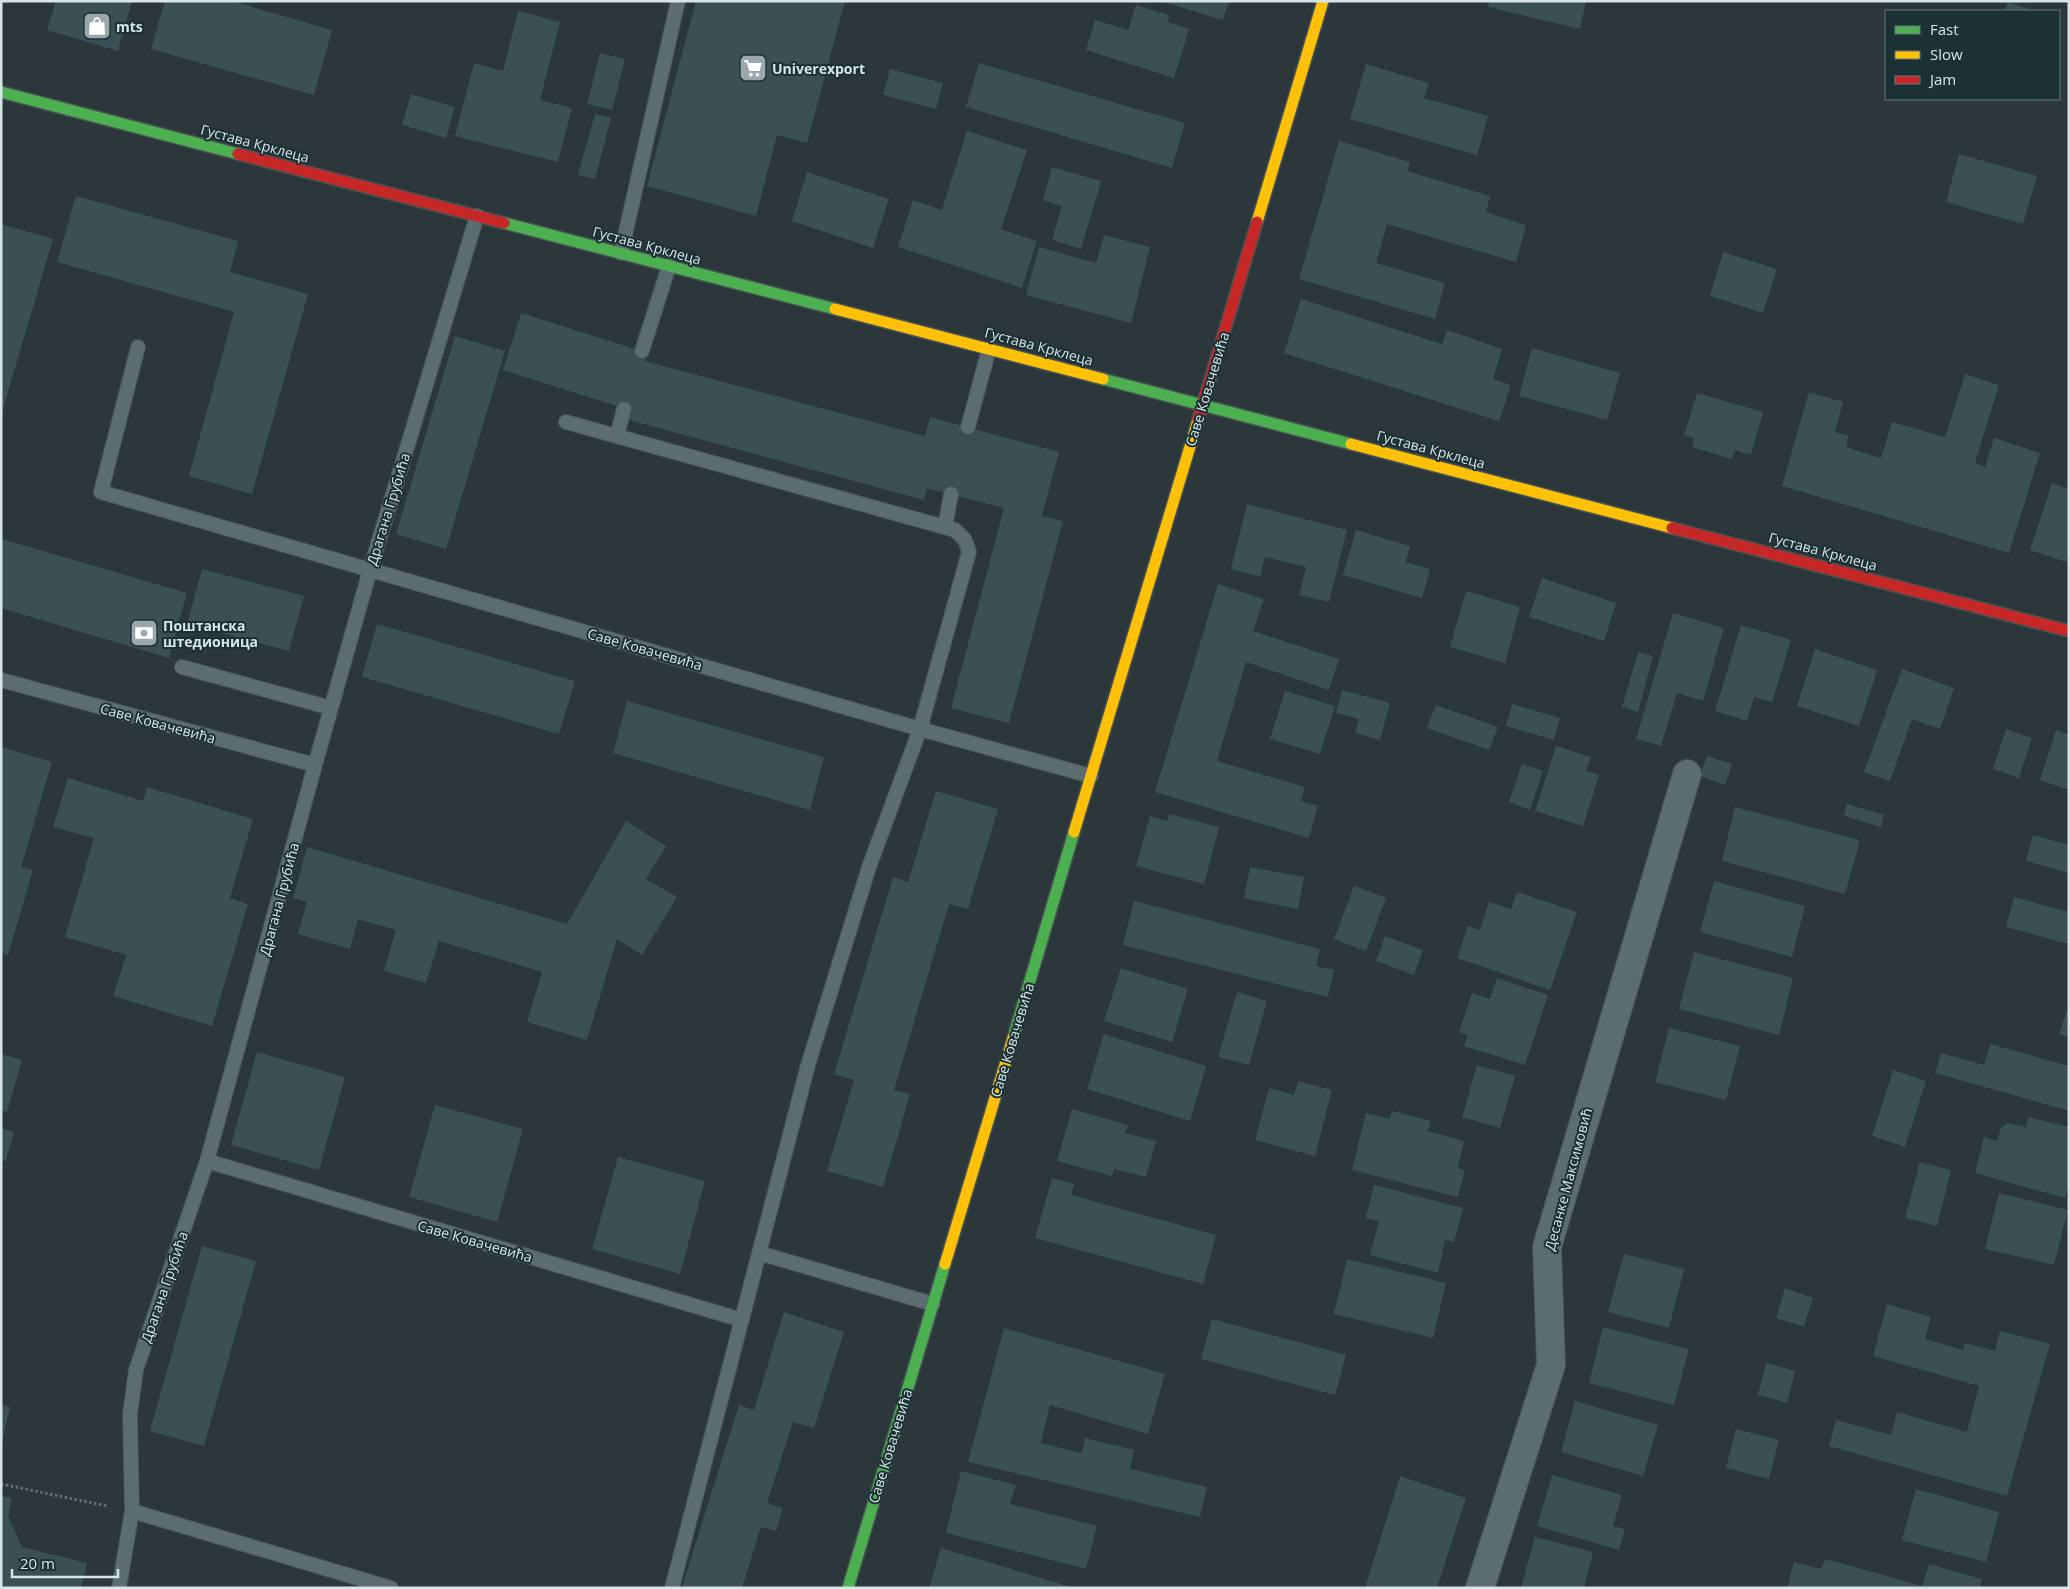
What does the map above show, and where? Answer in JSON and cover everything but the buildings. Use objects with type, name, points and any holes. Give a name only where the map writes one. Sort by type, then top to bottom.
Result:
[{"type":"street","name":"Саве Ковачевића","points":[[848,1588],[1322,1]]},
{"type":"street","name":"Густава Крклеца","points":[[1,92],[2069,631]]},
{"type":"street","name":"Десанке Максимовић","points":[[1480,1588],[1551,1365],[1547,1247],[1687,774]]},
{"type":"lane","points":[[621,253],[678,1]]},
{"type":"lane","name":"Драгана Грубића","points":[[119,1588],[132,1511],[130,1414],[136,1370],[207,1161],[370,570],[477,216]]},
{"type":"lane","points":[[642,351],[668,266]]},
{"type":"lane","name":"Саве Ковачевића","points":[[138,347],[101,492],[920,729],[1091,776]]},
{"type":"lane","points":[[968,427],[989,349]]},
{"type":"lane","points":[[617,436],[624,409]]},
{"type":"lane","points":[[566,422],[955,530],[965,540],[969,552],[920,729],[869,867],[811,1056],[672,1588]]},
{"type":"lane","points":[[945,527],[951,494]]},
{"type":"lane","points":[[182,667],[331,708]]},
{"type":"lane","name":"Саве Ковачевића","points":[[1,680],[315,765]]},
{"type":"lane","name":"Саве Ковачевића","points":[[207,1161],[742,1320]]},
{"type":"lane","points":[[759,1253],[933,1304]]},
{"type":"lane","points":[[132,1511],[391,1588]]},
{"type":"path","points":[[1,1484],[132,1511]]},
{"type":"traffic: fast","points":[[1,92],[238,154]]},
{"type":"traffic: fast","points":[[504,223],[835,309]]},
{"type":"traffic: fast","points":[[1103,379],[1351,444]]},
{"type":"traffic: fast","points":[[1013,1038],[1074,832]]},
{"type":"traffic: fast","points":[[848,1588],[945,1264]]},
{"type":"traffic: slow","points":[[1257,222],[1323,1]]},
{"type":"traffic: slow","points":[[835,309],[1103,379]]},
{"type":"traffic: slow","points":[[1074,832],[1198,420]]},
{"type":"traffic: slow","points":[[1351,444],[1672,528]]},
{"type":"traffic: slow","points":[[945,1264],[1013,1038]]},
{"type":"traffic: jam","points":[[238,154],[504,223]]},
{"type":"traffic: jam","points":[[1198,420],[1257,222]]},
{"type":"traffic: jam","points":[[1672,528],[2069,631]]},
{"type":"place","name":"mts","points":[[97,26]]},
{"type":"place","name":"Univerexport","points":[[753,68]]},
{"type":"place","name":"Поштанска штедионица","points":[[144,633]]}]
